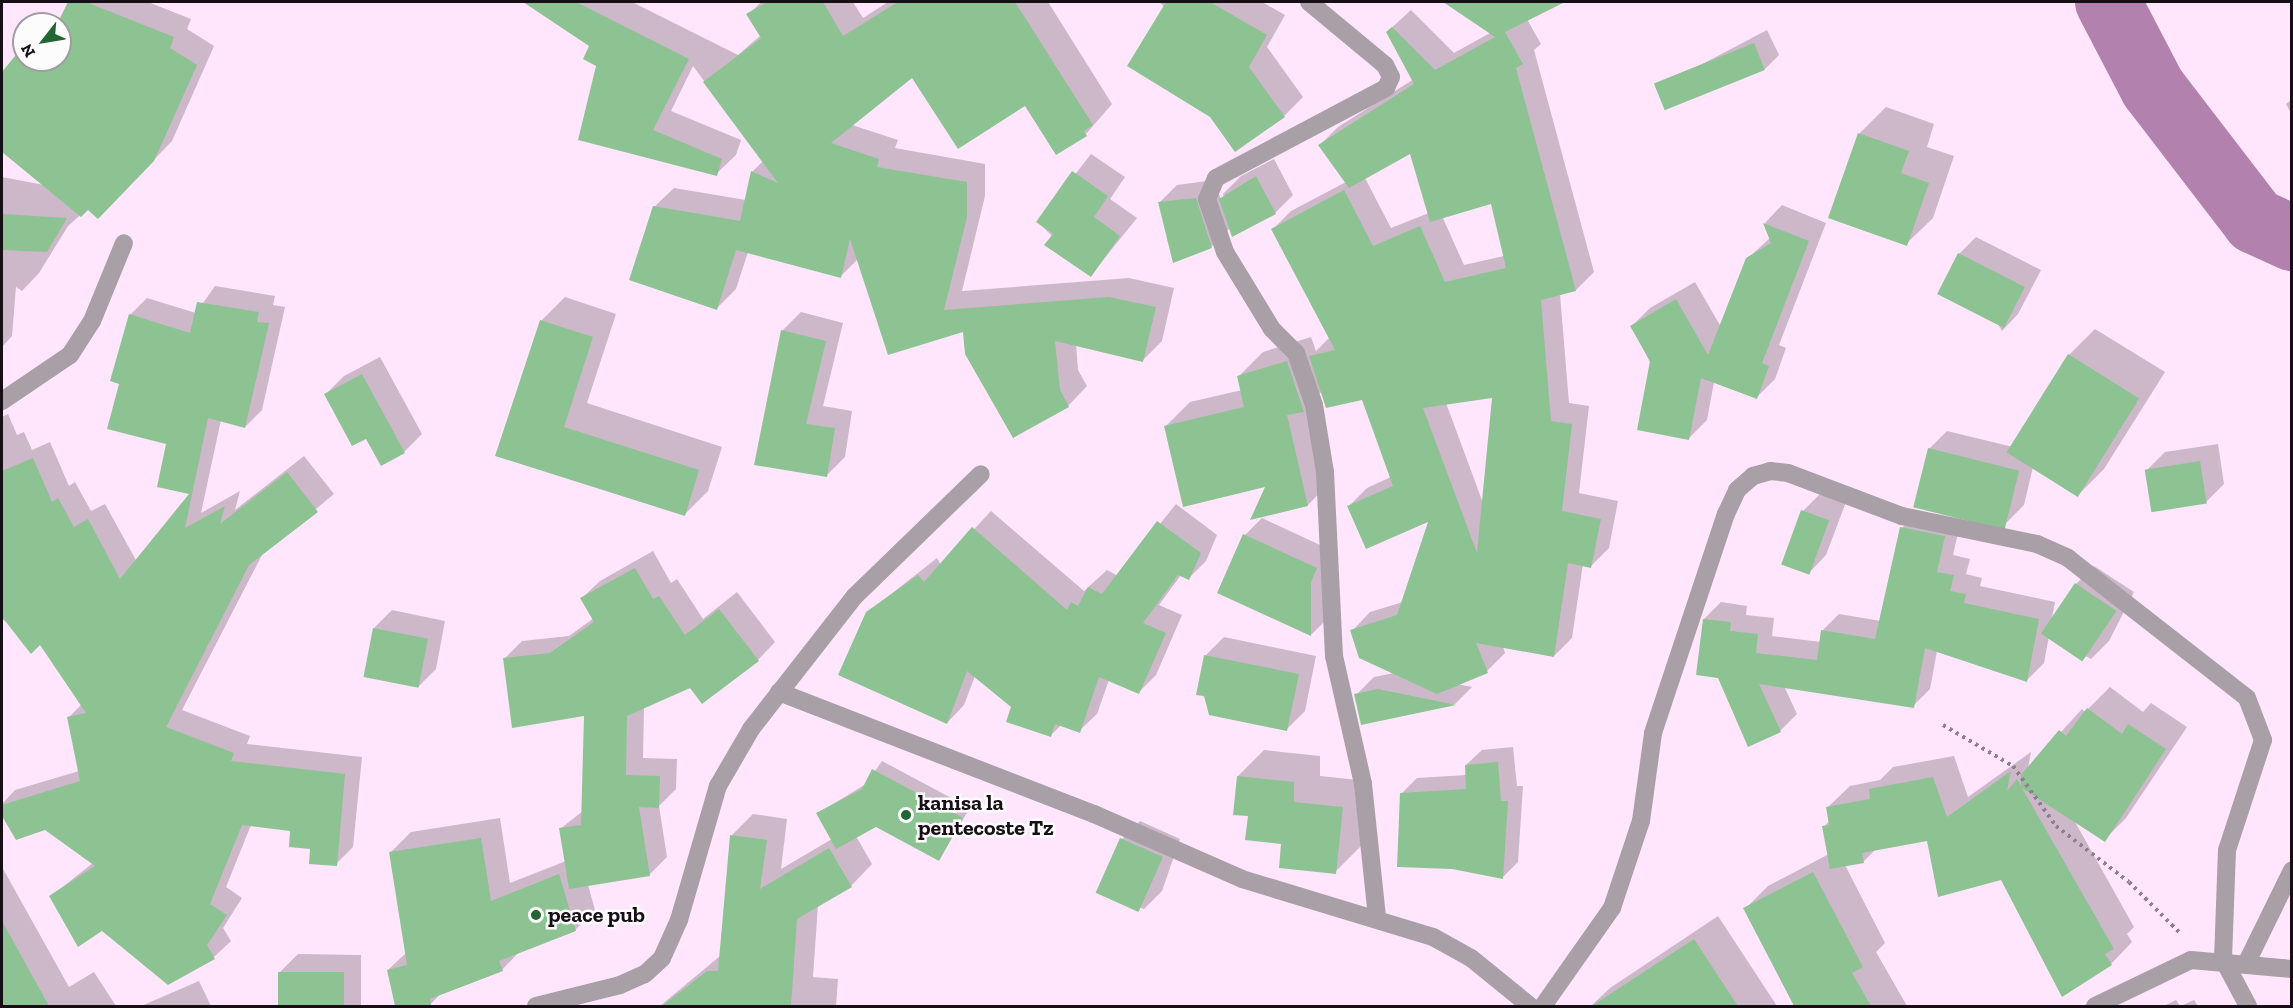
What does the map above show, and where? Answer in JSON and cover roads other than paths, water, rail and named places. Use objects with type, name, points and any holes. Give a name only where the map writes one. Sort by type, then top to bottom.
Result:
[{"type":"street","points":[[1309,2],[1385,65],[1391,77],[1386,87],[1216,178],[1207,200],[1225,252],[1272,329],[1296,353],[1314,405],[1325,472],[1334,656],[1363,784],[1377,917]]},
{"type":"street","points":[[2,401],[70,355],[92,321],[124,243]]},
{"type":"street","points":[[1543,1006],[1612,908],[1641,821],[1653,733],[1726,514],[1737,490],[1753,476],[1770,471],[1788,473],[1902,516],[2037,544],[2068,558],[2247,698],[2263,740],[2227,850],[2215,959],[2248,1006]]},
{"type":"street","points":[[536,1006],[620,985],[645,974],[662,958],[679,920],[718,786],[779,692],[855,596],[981,474]]},
{"type":"street","points":[[779,692],[1094,814],[1242,879],[1377,917],[1471,958],[1530,1006]]},
{"type":"street","points":[[2247,962],[2292,870]]},
{"type":"street","points":[[2095,1006],[2174,964],[2215,959],[2292,969]]},
{"type":"waterway","points":[[2108,2],[2153,88],[2255,221],[2292,238]]},
{"type":"place","name":"kanisa la pentecoste Tz","points":[[906,815]]},
{"type":"place","name":"peace pub","points":[[536,915]]}]
